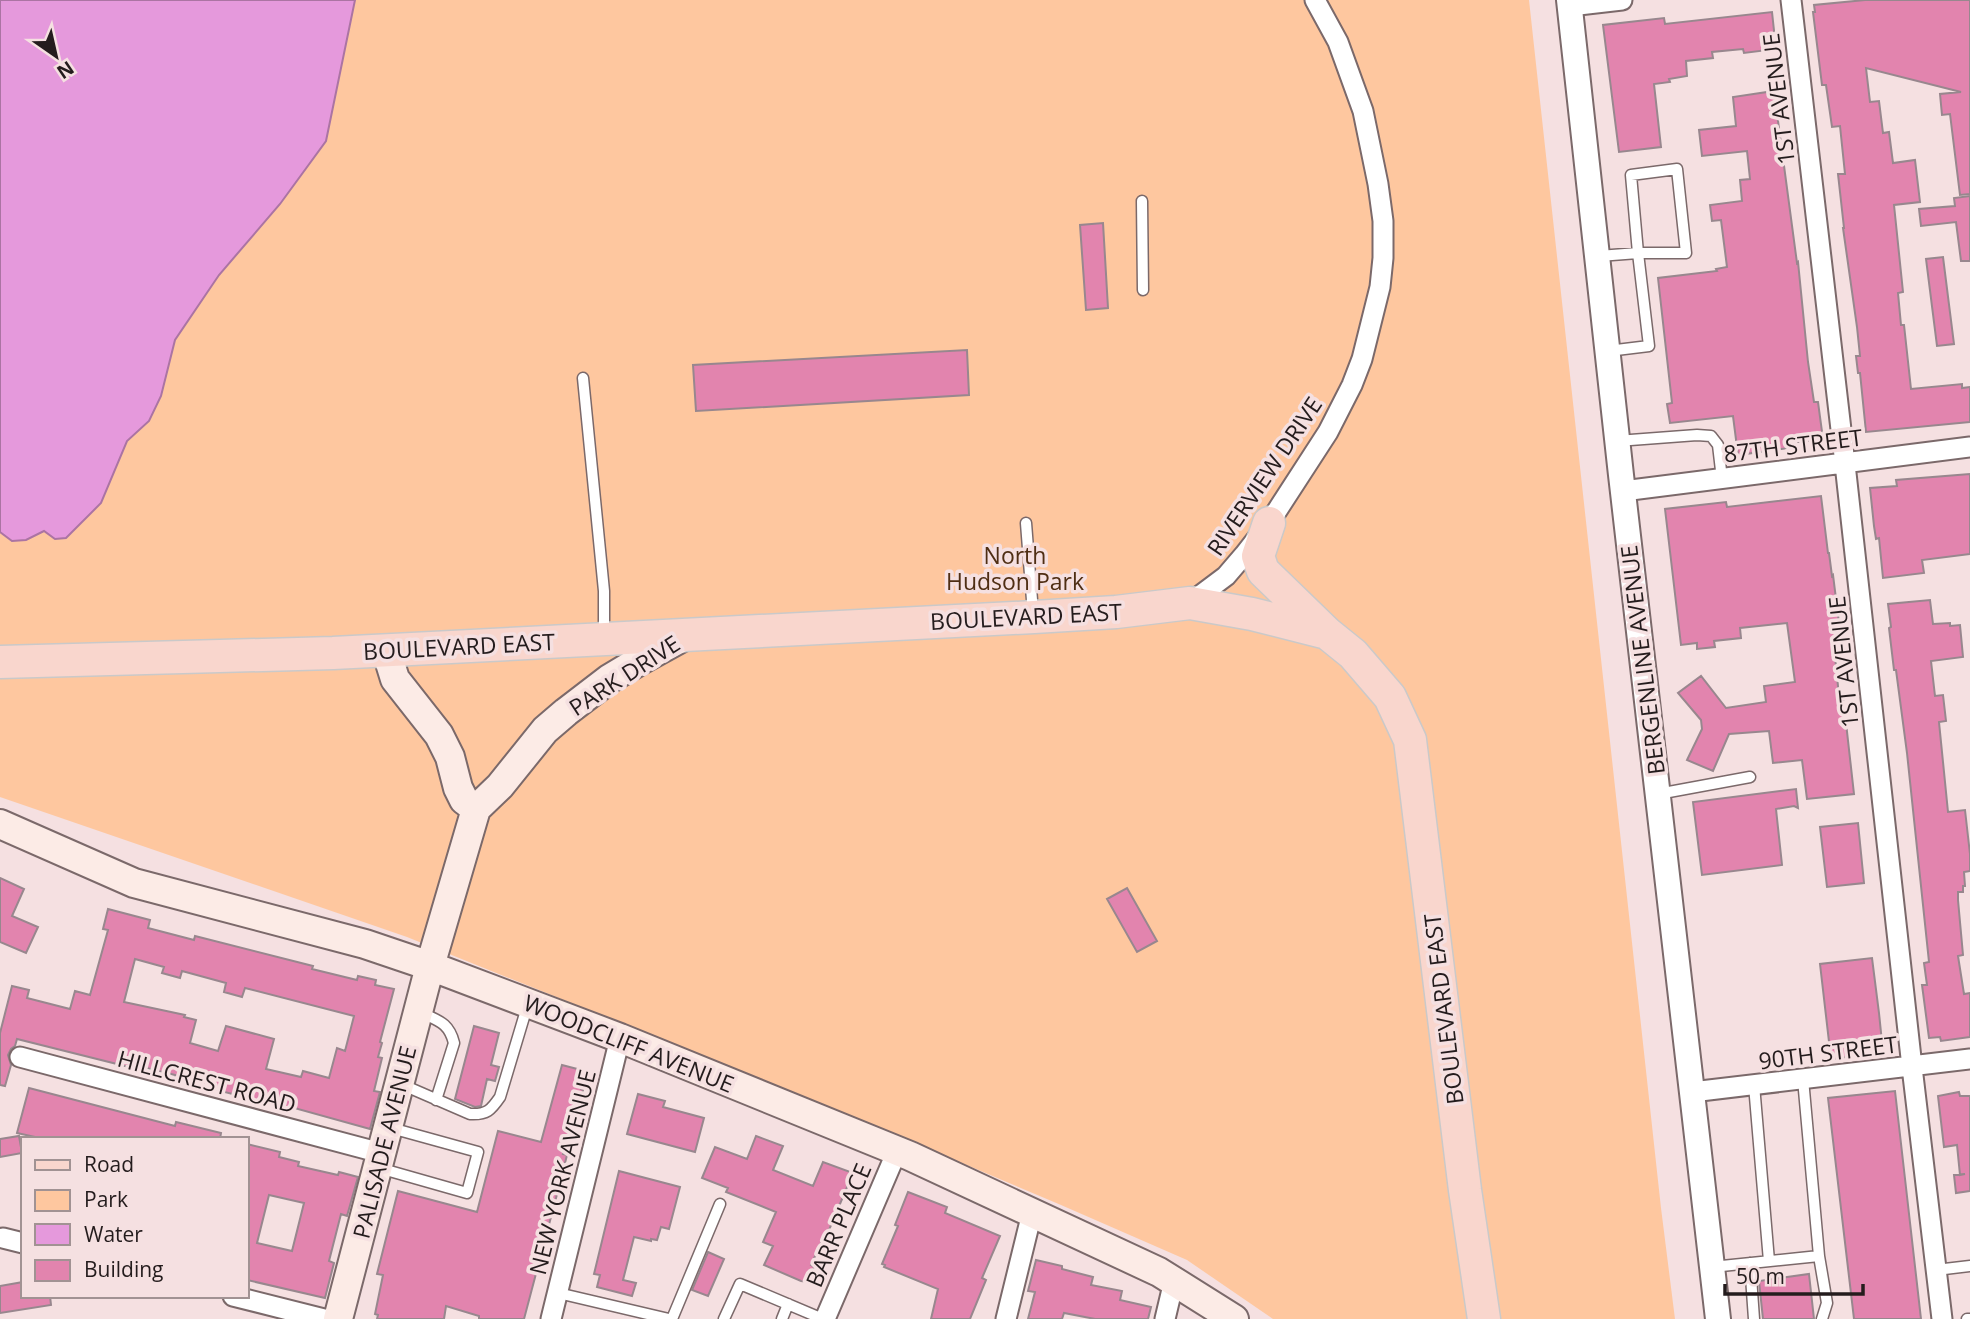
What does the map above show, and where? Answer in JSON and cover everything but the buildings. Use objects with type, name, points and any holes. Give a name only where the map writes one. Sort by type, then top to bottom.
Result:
[{"type":"main road","points":[[1269,523],[1258,555],[1262,568],[1327,633]]},
{"type":"main road","name":"BOULEVARD EAST","points":[[0,662],[386,650],[1034,617],[1116,612],[1190,603],[1252,614],[1327,633],[1353,654],[1390,697],[1410,740],[1465,1190],[1484,1319]]},
{"type":"main road","name":"PARK DRIVE","points":[[429,966],[476,809],[500,786],[545,730],[566,712],[609,679],[688,634]]},
{"type":"main road","points":[[386,650],[395,680],[439,735],[450,757],[464,800],[476,809]]},
{"type":"main road","name":"WOODCLIFF AVENUE","points":[[0,824],[134,883],[365,944],[620,1038],[897,1151],[1159,1272],[1234,1319]]},
{"type":"main road","name":"PALISADE AVENUE","points":[[338,1319],[429,966]]},
{"type":"street","name":"RIVERVIEW DRIVE","points":[[1190,603],[1226,576],[1269,523],[1328,432],[1362,359],[1380,287],[1383,221],[1363,111],[1338,42],[1315,0]]},
{"type":"street","points":[[1570,3],[1622,0]]},
{"type":"street","name":"1ST AVENUE","points":[[1790,0],[1942,1319]]},
{"type":"street","name":"BERGENLINE AVENUE","points":[[1570,3],[1617,441],[1718,1319]]},
{"type":"street","name":"87TH STREET","points":[[1623,491],[1970,447]]},
{"type":"street","name":"NEW YORK AVENUE","points":[[551,1319],[620,1038]]},
{"type":"street","name":"HILLCREST ROAD","points":[[20,1056],[382,1149]]},
{"type":"street","name":"90TH STREET","points":[[1692,1092],[1970,1059]]},
{"type":"street","name":"BARR PLACE","points":[[824,1319],[897,1151]]},
{"type":"street","points":[[1006,1319],[1032,1213]]},
{"type":"street","points":[[3,1238],[21,1242]]},
{"type":"street","points":[[1165,1319],[1174,1281]]},
{"type":"street","points":[[241,1298],[324,1319]]},
{"type":"lane","points":[[1597,256],[1638,253],[1686,253],[1677,169],[1631,175],[1638,253],[1649,346],[1608,351]]},
{"type":"lane","points":[[1142,201],[1143,290]]},
{"type":"lane","points":[[583,378],[604,591],[604,639]]},
{"type":"lane","points":[[1617,441],[1711,436],[1718,445],[1722,479]]},
{"type":"lane","points":[[1026,523],[1034,617]]},
{"type":"lane","points":[[1657,794],[1750,777]]},
{"type":"lane","points":[[399,1084],[470,1114],[483,1115],[500,1097],[528,1003]]},
{"type":"lane","points":[[418,1011],[445,1024],[454,1044],[436,1100]]},
{"type":"lane","points":[[1803,1079],[1819,1256],[1826,1303],[1822,1319]]},
{"type":"lane","points":[[1755,1085],[1769,1261]]},
{"type":"lane","points":[[382,1149],[478,1152],[467,1193],[382,1149]]},
{"type":"lane","points":[[558,1293],[671,1319],[720,1203]]},
{"type":"lane","points":[[1712,1267],[1819,1256]]},
{"type":"lane","points":[[1750,1263],[1754,1319]]},
{"type":"lane","points":[[1935,1270],[1970,1266]]},
{"type":"lane","points":[[724,1319],[740,1284],[824,1319]]},
{"type":"lane","points":[[782,1319],[788,1304]]},
{"type":"green space","name":"North Hudson Park","points":[[0,0],[1529,0],[1675,1319],[1273,1319],[1187,1260],[825,1105],[407,937],[0,797]]},
{"type":"water","points":[[0,0],[355,0],[326,141],[280,204],[219,275],[175,340],[161,396],[149,421],[127,441],[101,503],[66,538],[55,539],[44,531],[26,540],[12,541],[0,532]]}]
